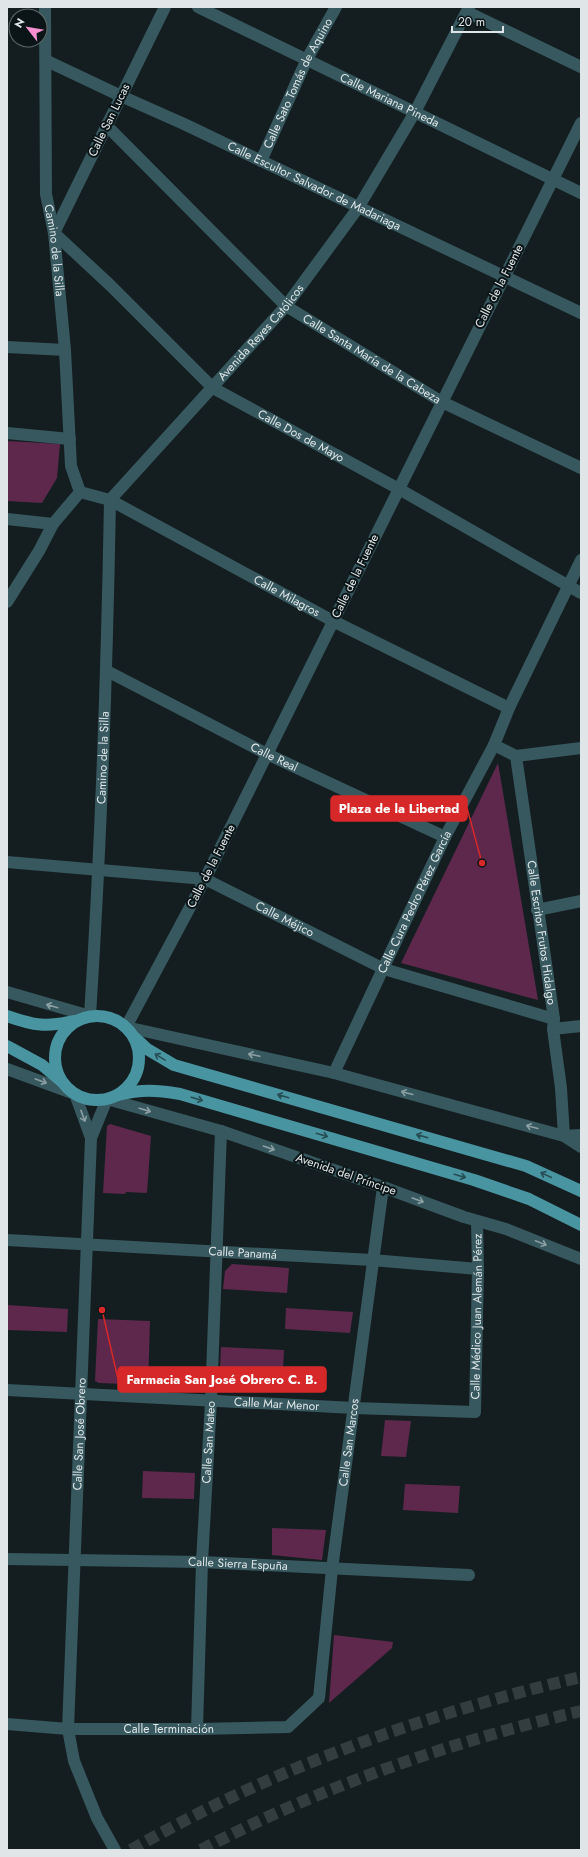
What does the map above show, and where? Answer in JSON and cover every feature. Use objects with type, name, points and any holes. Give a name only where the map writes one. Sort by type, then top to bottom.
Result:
[{"type":"main road","points":[[7,1016],[30,1024],[54,1026],[84,1018],[109,1017],[126,1027],[134,1037],[148,1049],[174,1065],[526,1166],[581,1191]]},
{"type":"main road","points":[[63,1082],[56,1066],[56,1048],[68,1027],[84,1018]]},
{"type":"main road","points":[[113,1097],[127,1088],[138,1069],[138,1047],[134,1037]]},
{"type":"main road","points":[[7,1046],[42,1065],[75,1094],[85,1098],[96,1100],[138,1090],[155,1089],[188,1096],[474,1180],[529,1199],[581,1225]]},
{"type":"street","name":"Camino de la Silla","points":[[45,7],[46,194],[54,233],[65,350],[71,466],[80,492]]},
{"type":"street","name":"Calle San Lucas","points":[[54,233],[165,7]]},
{"type":"street","name":"Calle Mariana Pineda","points":[[198,7],[581,193]]},
{"type":"street","name":"Calle Sato Tomás de Aquino","points":[[261,161],[307,59],[336,7]]},
{"type":"street","points":[[468,10],[581,68]]},
{"type":"street","name":"Avenida Reyes Católicos","points":[[110,500],[286,306],[358,208],[415,112],[468,10]]},
{"type":"street","name":"Calle Escultor Salvador de Madariaga","points":[[46,61],[184,124],[581,313]]},
{"type":"street","name":"Calle de la Fuente","points":[[126,1027],[205,879],[581,123]]},
{"type":"street","name":"Calle Santa María de la Cabeza","points":[[106,125],[286,306],[442,402],[581,468]]},
{"type":"street","name":"Calle Dos de Mayo","points":[[54,233],[213,388],[399,489],[568,587],[581,593]]},
{"type":"street","points":[[7,347],[65,350]]},
{"type":"street","points":[[7,433],[70,439]]},
{"type":"street","points":[[8,599],[39,551],[53,524],[80,492],[110,500]]},
{"type":"street","name":"Camino de la Silla","points":[[84,1018],[99,871],[107,671],[110,500]]},
{"type":"street","name":"Calle Milagros","points":[[110,500],[333,621],[509,708]]},
{"type":"street","points":[[7,519],[53,524]]},
{"type":"street","name":"Calle Cura Pedro Pérez García","points":[[334,1073],[445,837],[494,745],[509,708],[581,560]]},
{"type":"street","name":"Calle Real","points":[[107,671],[266,754],[445,837]]},
{"type":"street","points":[[494,745],[516,756],[581,748]]},
{"type":"street","name":"Calle Escritor Frutos Hidalgo","points":[[516,756],[553,1024],[561,1088],[564,1136]]},
{"type":"street","name":"Calle Méjico","points":[[7,862],[205,879],[384,969],[553,1024]]},
{"type":"street","points":[[537,910],[581,901]]},
{"type":"street","points":[[7,992],[84,1018]]},
{"type":"street","points":[[553,1024],[581,1026]]},
{"type":"street","points":[[126,1027],[334,1073],[564,1136],[581,1147]]},
{"type":"street","points":[[7,1068],[75,1094]]},
{"type":"street","name":"Calle San José Obrero","points":[[75,1094],[91,1138],[68,1729],[74,1761],[97,1818],[115,1850]]},
{"type":"street","name":"Avenida del Príncipe","points":[[113,1097],[221,1131],[506,1229],[581,1259]]},
{"type":"street","name":"Calle San José Obrero","points":[[91,1138],[113,1097]]},
{"type":"street","name":"Calle San Mateo","points":[[197,1729],[202,1562],[212,1401],[221,1131]]},
{"type":"street","points":[[564,1136],[581,1135]]},
{"type":"street","name":"Calle San Marcos","points":[[319,1698],[332,1569],[372,1260],[383,1187]]},
{"type":"street","name":"Calle Médico Juan Alemán Pérez","points":[[475,1412],[478,1269],[477,1220]]},
{"type":"street","name":"Calle Panamá","points":[[7,1240],[372,1260],[478,1269]]},
{"type":"street","name":"Calle Mar Menor","points":[[7,1390],[80,1395],[354,1408],[475,1412]]},
{"type":"street","name":"Calle Sierra Espuña","points":[[7,1559],[202,1562],[469,1575]]},
{"type":"street","name":"Calle Terminación","points":[[7,1724],[68,1729],[288,1727],[319,1698]]},
{"type":"shaded area","points":[[7,441],[60,444],[57,478],[42,503],[7,501]]},
{"type":"shaded area","points":[[498,763],[538,1000],[401,963]]},
{"type":"shaded area","points":[[110,1124],[151,1136],[147,1193],[103,1193],[107,1126]]},
{"type":"shaded area","points":[[232,1264],[289,1268],[287,1293],[223,1289],[225,1271]]},
{"type":"shaded area","points":[[7,1305],[68,1309],[67,1332],[7,1330]]},
{"type":"shaded area","points":[[286,1308],[353,1312],[350,1333],[285,1329]]},
{"type":"shaded area","points":[[98,1319],[150,1321],[148,1385],[99,1383],[95,1381]]},
{"type":"shaded area","points":[[221,1347],[284,1350],[283,1370],[220,1367]]},
{"type":"shaded area","points":[[385,1420],[411,1421],[406,1457],[381,1456]]},
{"type":"shaded area","points":[[143,1471],[195,1473],[194,1499],[142,1498]]},
{"type":"shaded area","points":[[405,1484],[460,1486],[458,1513],[403,1510]]},
{"type":"shaded area","points":[[272,1528],[326,1530],[322,1560],[272,1555]]},
{"type":"shaded area","points":[[334,1635],[393,1642],[392,1648],[329,1703]]},
{"type":"tunnel","points":[[131,1850],[238,1794],[294,1769],[350,1747],[464,1708],[581,1677]]},
{"type":"tunnel","points":[[201,1850],[292,1806],[386,1768],[483,1737],[581,1711]]},
{"type":"place","name":"Plaza de la Libertad","points":[[482,863]]},
{"type":"place","name":"Farmacia San José Obrero C. B.","points":[[102,1310]]}]
